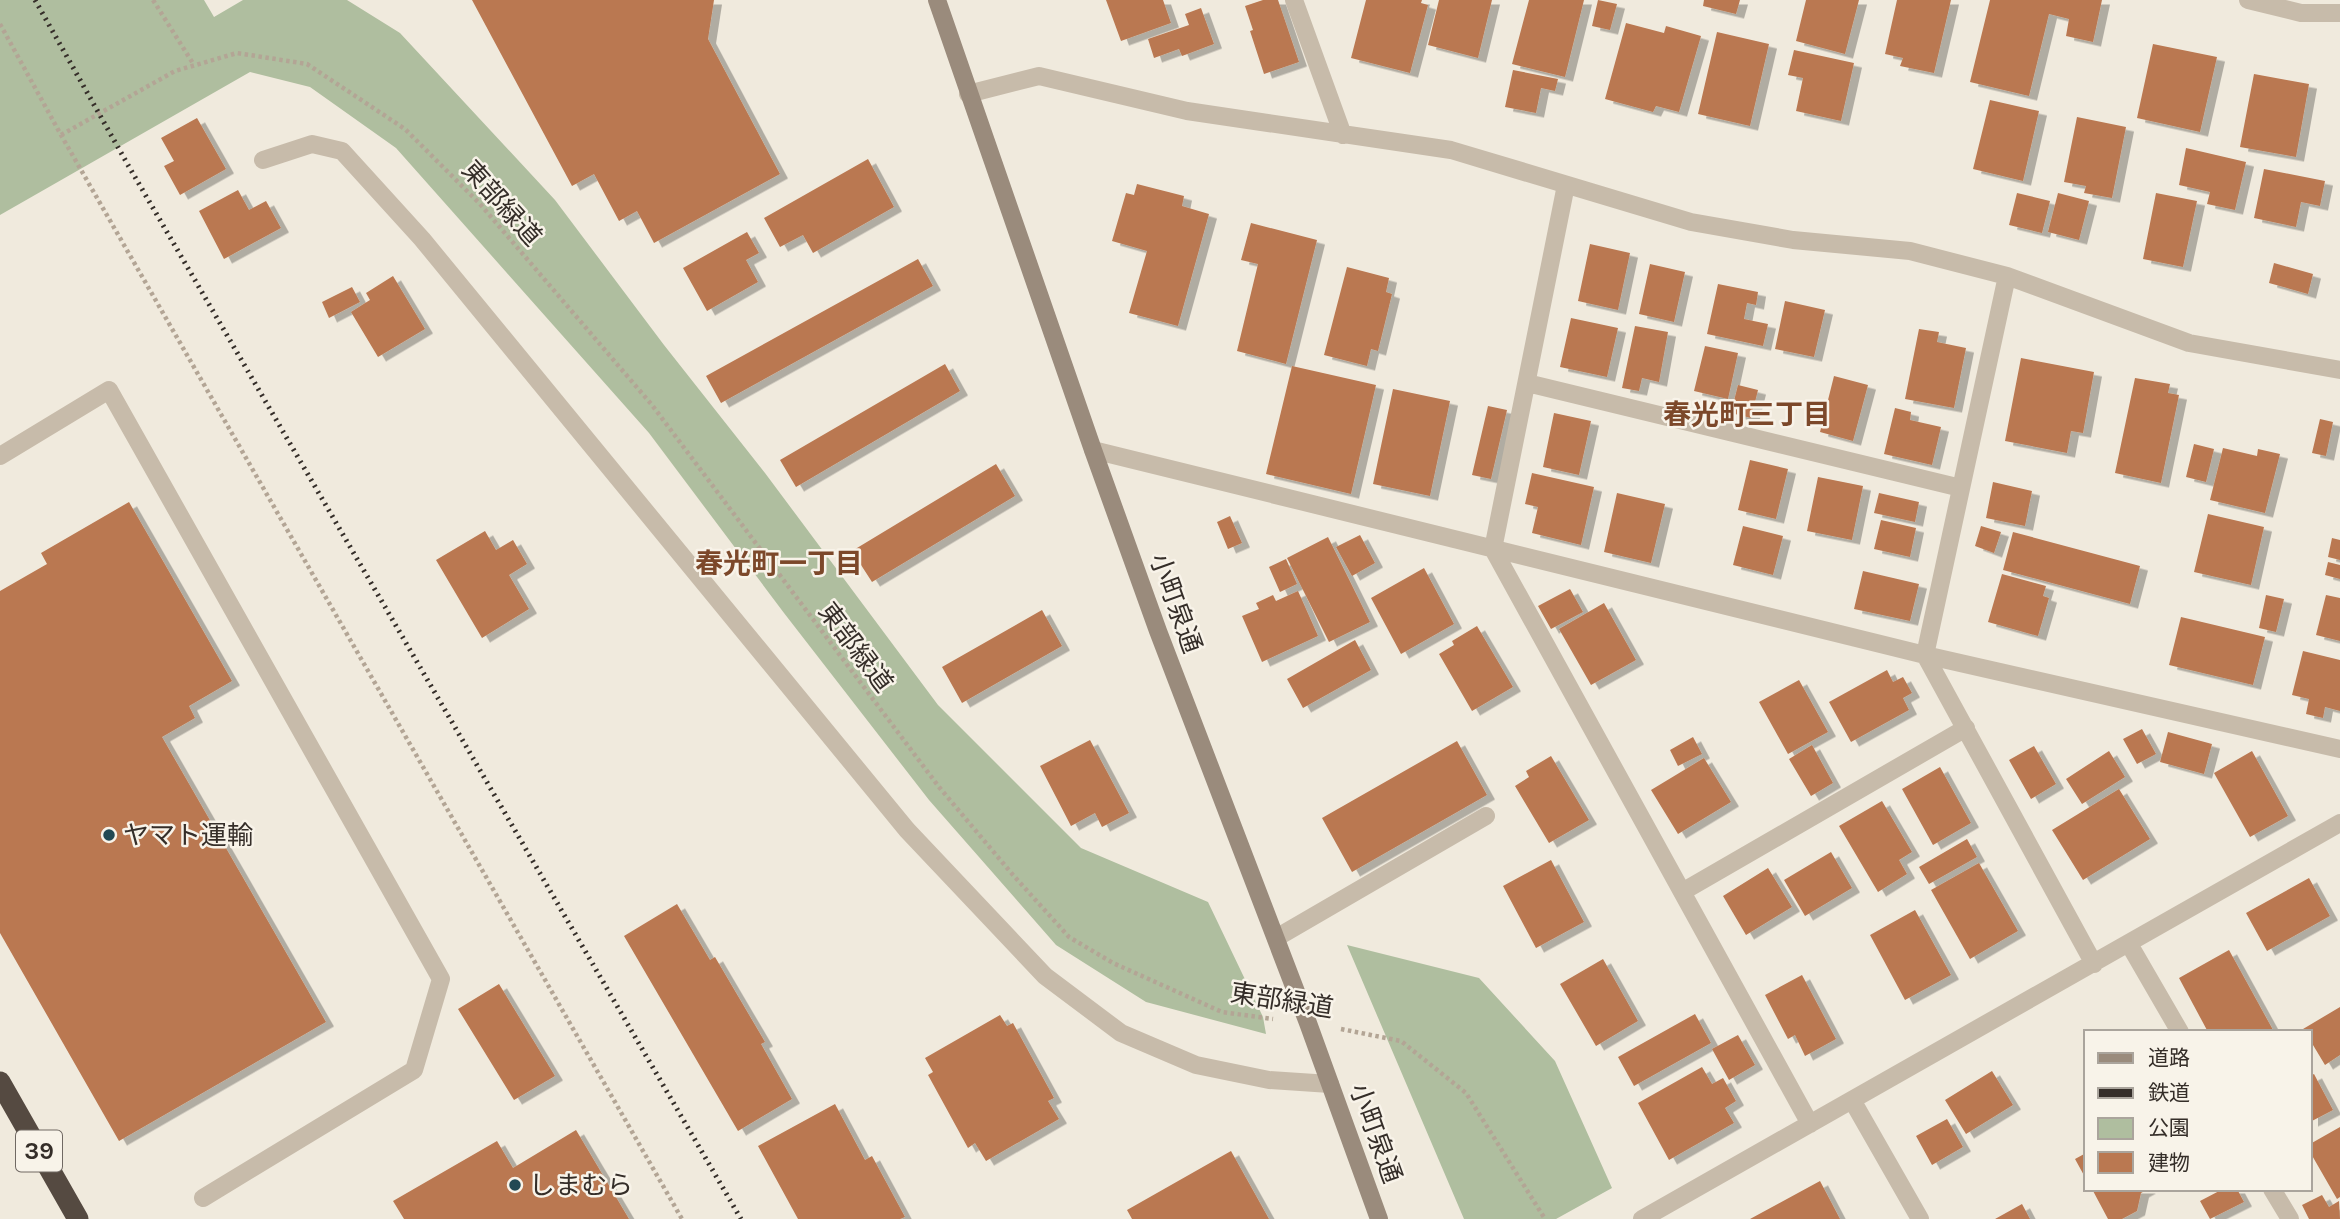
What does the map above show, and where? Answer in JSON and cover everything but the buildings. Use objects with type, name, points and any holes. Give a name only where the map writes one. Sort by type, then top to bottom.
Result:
[{"type":"highway","name":"39","points":[[0,1082],[78,1219]]},
{"type":"street","name":"小町泉通","points":[[937,0],[1158,631],[1308,1023],[1379,1219]]},
{"type":"street","points":[[1294,0],[1343,135]]},
{"type":"street","points":[[2248,0],[2301,13],[2340,13]]},
{"type":"street","points":[[968,94],[1039,76],[1187,111],[1451,150],[1690,222],[1793,240],[1910,251],[2007,276],[2189,343],[2340,370]]},
{"type":"street","points":[[263,160],[312,144],[342,151],[422,239],[907,830],[1045,976],[1121,1033],[1196,1065],[1269,1080],[1330,1084]]},
{"type":"street","points":[[1566,185],[1493,549],[1810,1124]]},
{"type":"street","points":[[2007,276],[1925,654],[2094,964]]},
{"type":"street","points":[[1527,383],[1961,488]]},
{"type":"street","points":[[0,456],[109,390],[441,979],[414,1070],[203,1198]]},
{"type":"street","points":[[1093,450],[1925,654],[2340,749]]},
{"type":"street","points":[[1682,892],[1966,728]]},
{"type":"street","points":[[1276,938],[1486,816]]},
{"type":"street","points":[[1642,1219],[2340,823]]},
{"type":"street","points":[[2129,944],[2179,1030]]},
{"type":"street","points":[[1852,1100],[1920,1219]]},
{"type":"street","points":[[2273,1191],[2290,1219]]},
{"type":"path","points":[[153,0],[194,65]]},
{"type":"path","points":[[0,23],[61,135],[682,1219]]},
{"type":"path","name":"東部緑道","points":[[61,135],[175,71],[237,53],[307,64],[405,129],[480,204],[652,405],[939,787],[1069,937],[1113,963],[1222,1012],[1308,1023],[1401,1041],[1466,1093],[1545,1219]]},
{"type":"green space","points":[[0,0],[204,0],[214,17],[243,0],[347,0],[400,33],[555,200],[765,473],[938,705],[1081,848],[1208,902],[1263,1017],[1266,1034],[1146,1002],[1056,945],[929,800],[649,433],[396,148],[310,87],[250,72],[0,215]]},
{"type":"green space","points":[[1347,945],[1479,978],[1555,1061],[1612,1188],[1556,1219],[1464,1219]]},
{"type":"railway","points":[[35,0],[128,165],[741,1219]]},
{"type":"place","name":"ヤマト運輸","points":[[109,835]]},
{"type":"place","name":"しまむら","points":[[515,1185]]},
{"type":"district","name":"春光町三丁目","points":[[1747,414]]},
{"type":"district","name":"春光町一丁目","points":[[779,563]]}]
